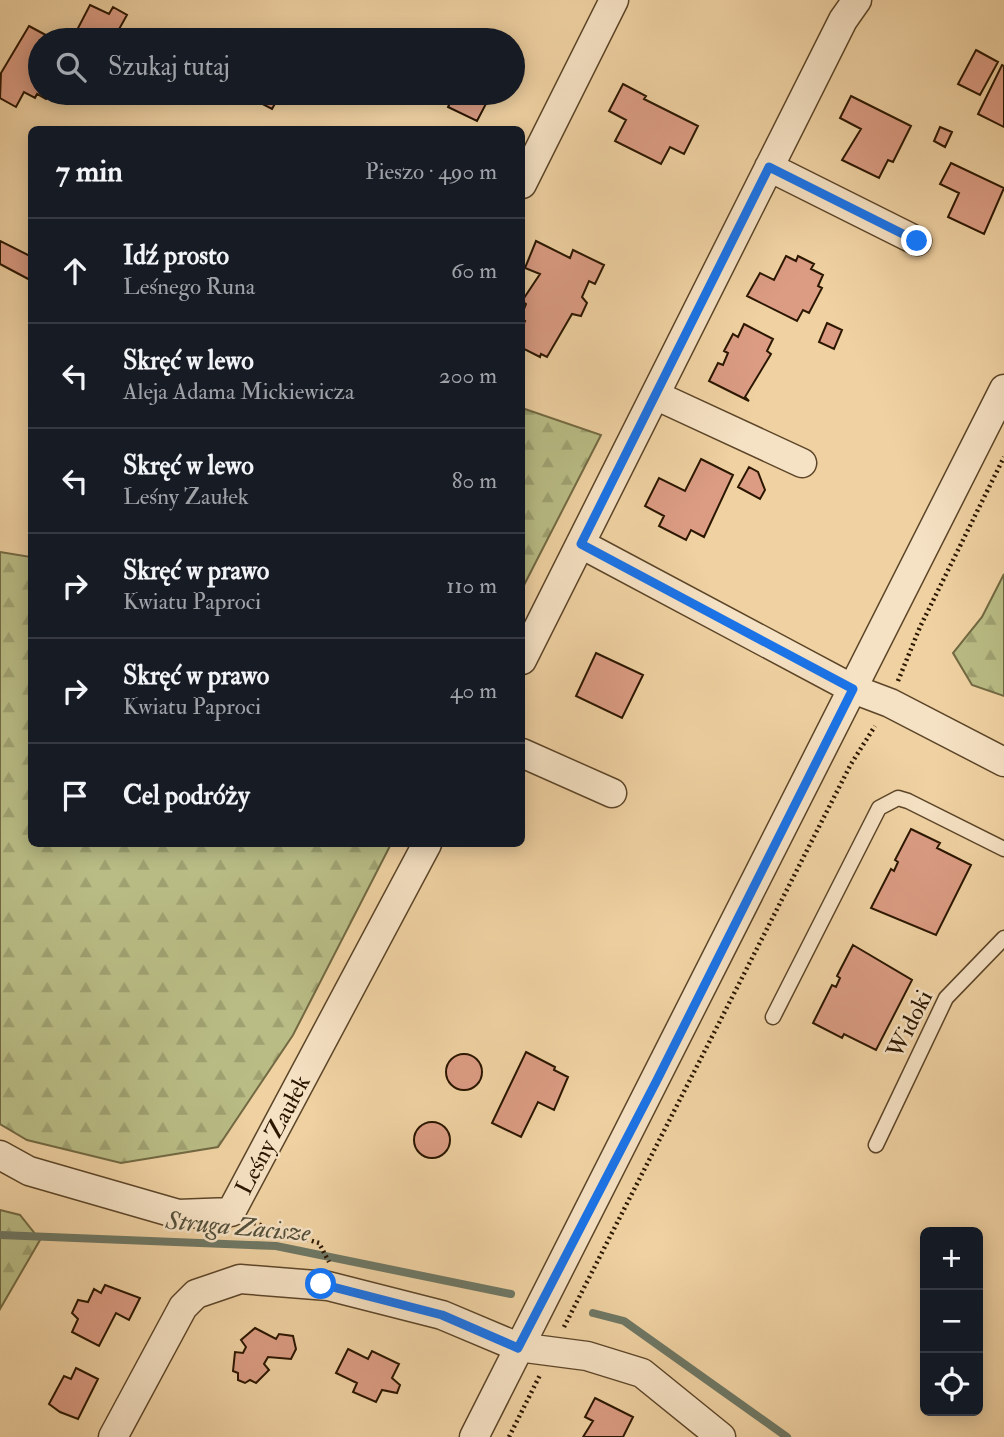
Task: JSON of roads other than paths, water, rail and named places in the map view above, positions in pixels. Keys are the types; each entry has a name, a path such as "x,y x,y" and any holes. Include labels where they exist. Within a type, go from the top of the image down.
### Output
{"street":[{"path":"525,178 614,0"},
{"path":"525,654 843,20 857,0"},
{"path":"769,167 917,241"},
{"path":"474,1437 656,1082 1004,389"},
{"path":"655,395 802,463"},
{"path":"581,544 853,689 890,703 1004,762"},
{"path":"525,754 612,793"},
{"name":"Leśny Zaułek","path":"0,1155 29,1171 178,1214 231,1213 426,847"},
{"path":"113,1437 183,1307 196,1294 240,1279 328,1286 442,1315 518,1348 587,1356 642,1373 721,1437"}],"lane":[{"path":"773,1017 880,808 898,798 908,801 1004,849"},
{"name":"Widoki","path":"876,1145 946,998 1004,938"}],"waterway":[{"name":"Struga Zacisze","path":"0,1235 276,1246 511,1294"},
{"name":"Struga Zacisze","path":"593,1313 624,1321 787,1437"}]}
